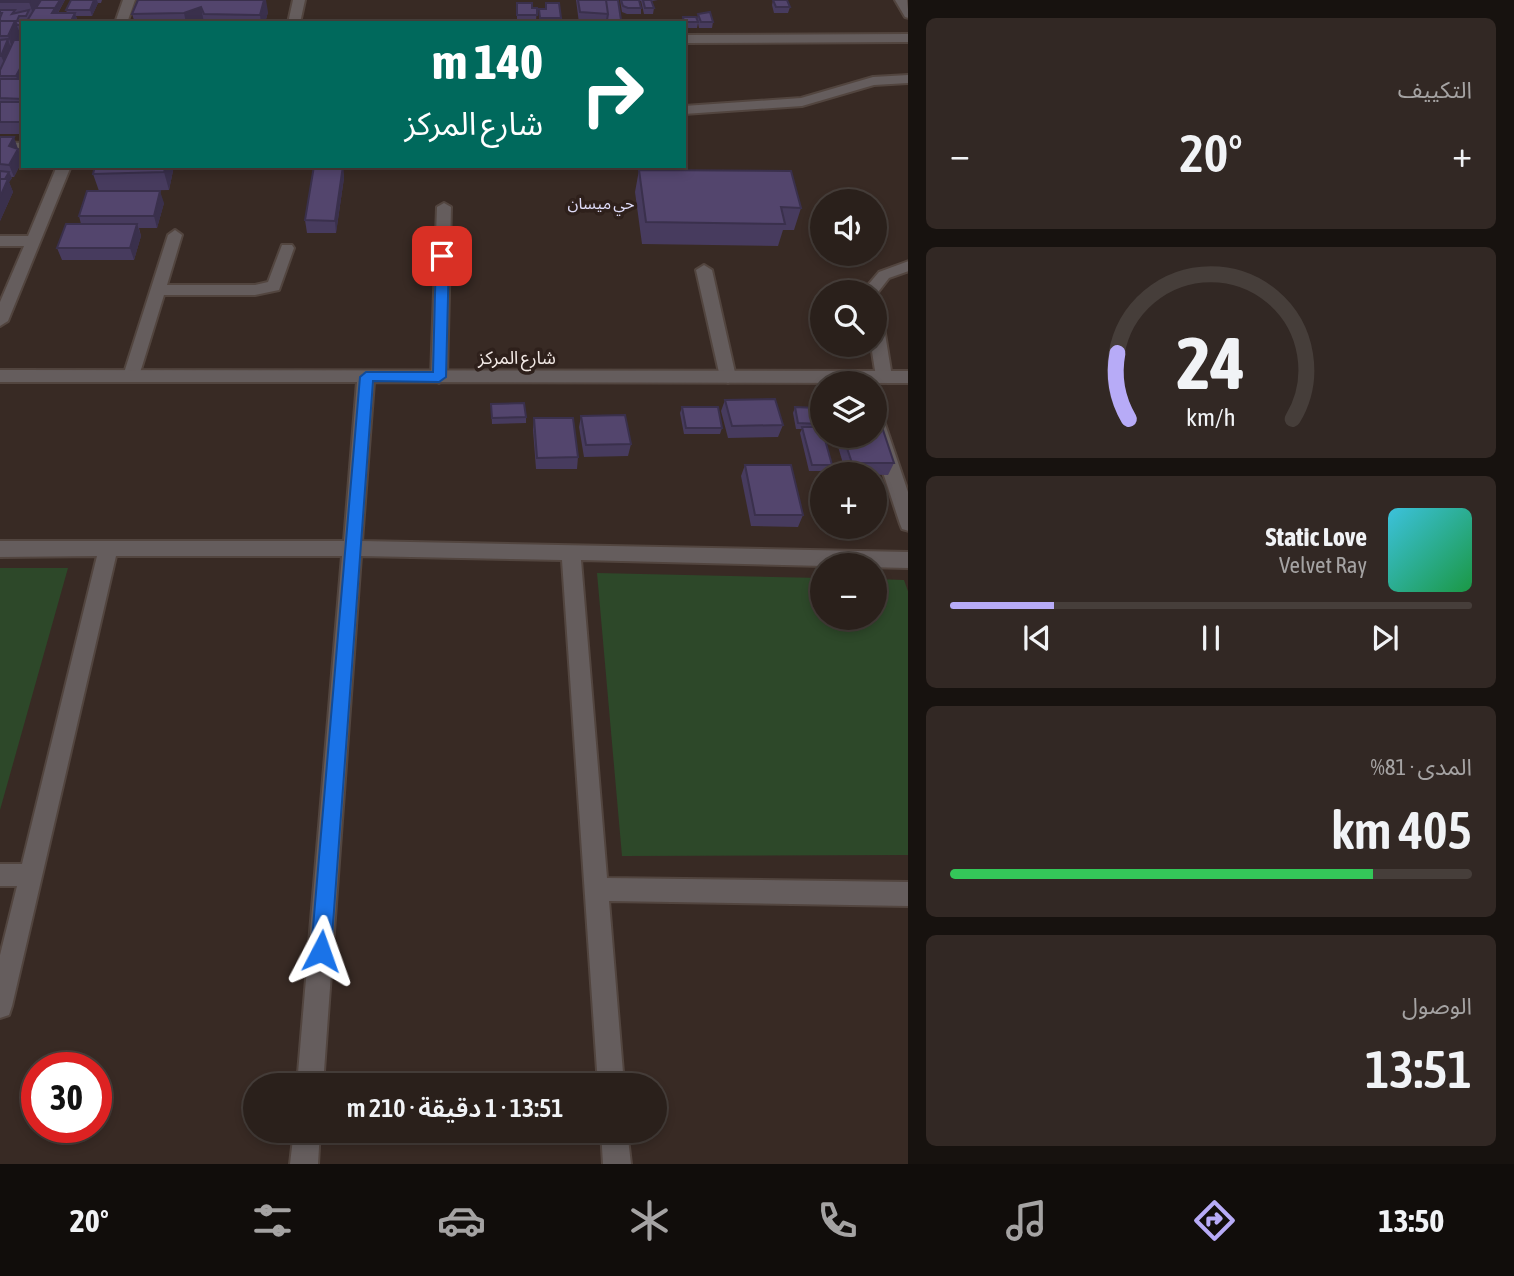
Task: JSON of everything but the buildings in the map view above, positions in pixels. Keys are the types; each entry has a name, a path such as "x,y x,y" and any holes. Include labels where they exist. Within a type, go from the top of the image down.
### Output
{"street":[{"path":"122,21 129,0"},
{"path":"294,21 299,0"},
{"path":"901,0 908,15"},
{"path":"686,38 908,38"},
{"path":"686,110 802,102 873,81 908,79"},
{"path":"0,146 21,147"},
{"path":"0,321 63,168"},
{"path":"439,377 443,207"},
{"path":"131,376 176,235"},
{"path":"0,241 33,241"},
{"path":"158,290 255,290 274,286 287,248"},
{"path":"880,280 884,275 908,266"},
{"name":"شارع المركز","path":"0,376 810,379"},
{"path":"311,1073 366,377"},
{"name":"شارع المركز","path":"887,377 908,377"},
{"path":"884,448 908,524"},
{"path":"0,1006 109,547"},
{"path":"0,549 353,548 908,560"},
{"path":"571,553 610,1073"},
{"path":"0,876 31,875"},
{"path":"595,889 908,894"},
{"path":"304,1164 306,1143"},
{"path":"615,1143 617,1164"}],"lane":[{"path":"704,271 728,377"}],"green space":[{"path":"0,568 68,568 0,810"},
{"path":"597,573 810,578 810,630 887,630 887,579 904,580 908,591 908,855 622,856"}],"district":[{"name":"حي ميسان","path":"601,203"}],"route":[{"path":"321,951 366,377 439,377 442,256"}]}
